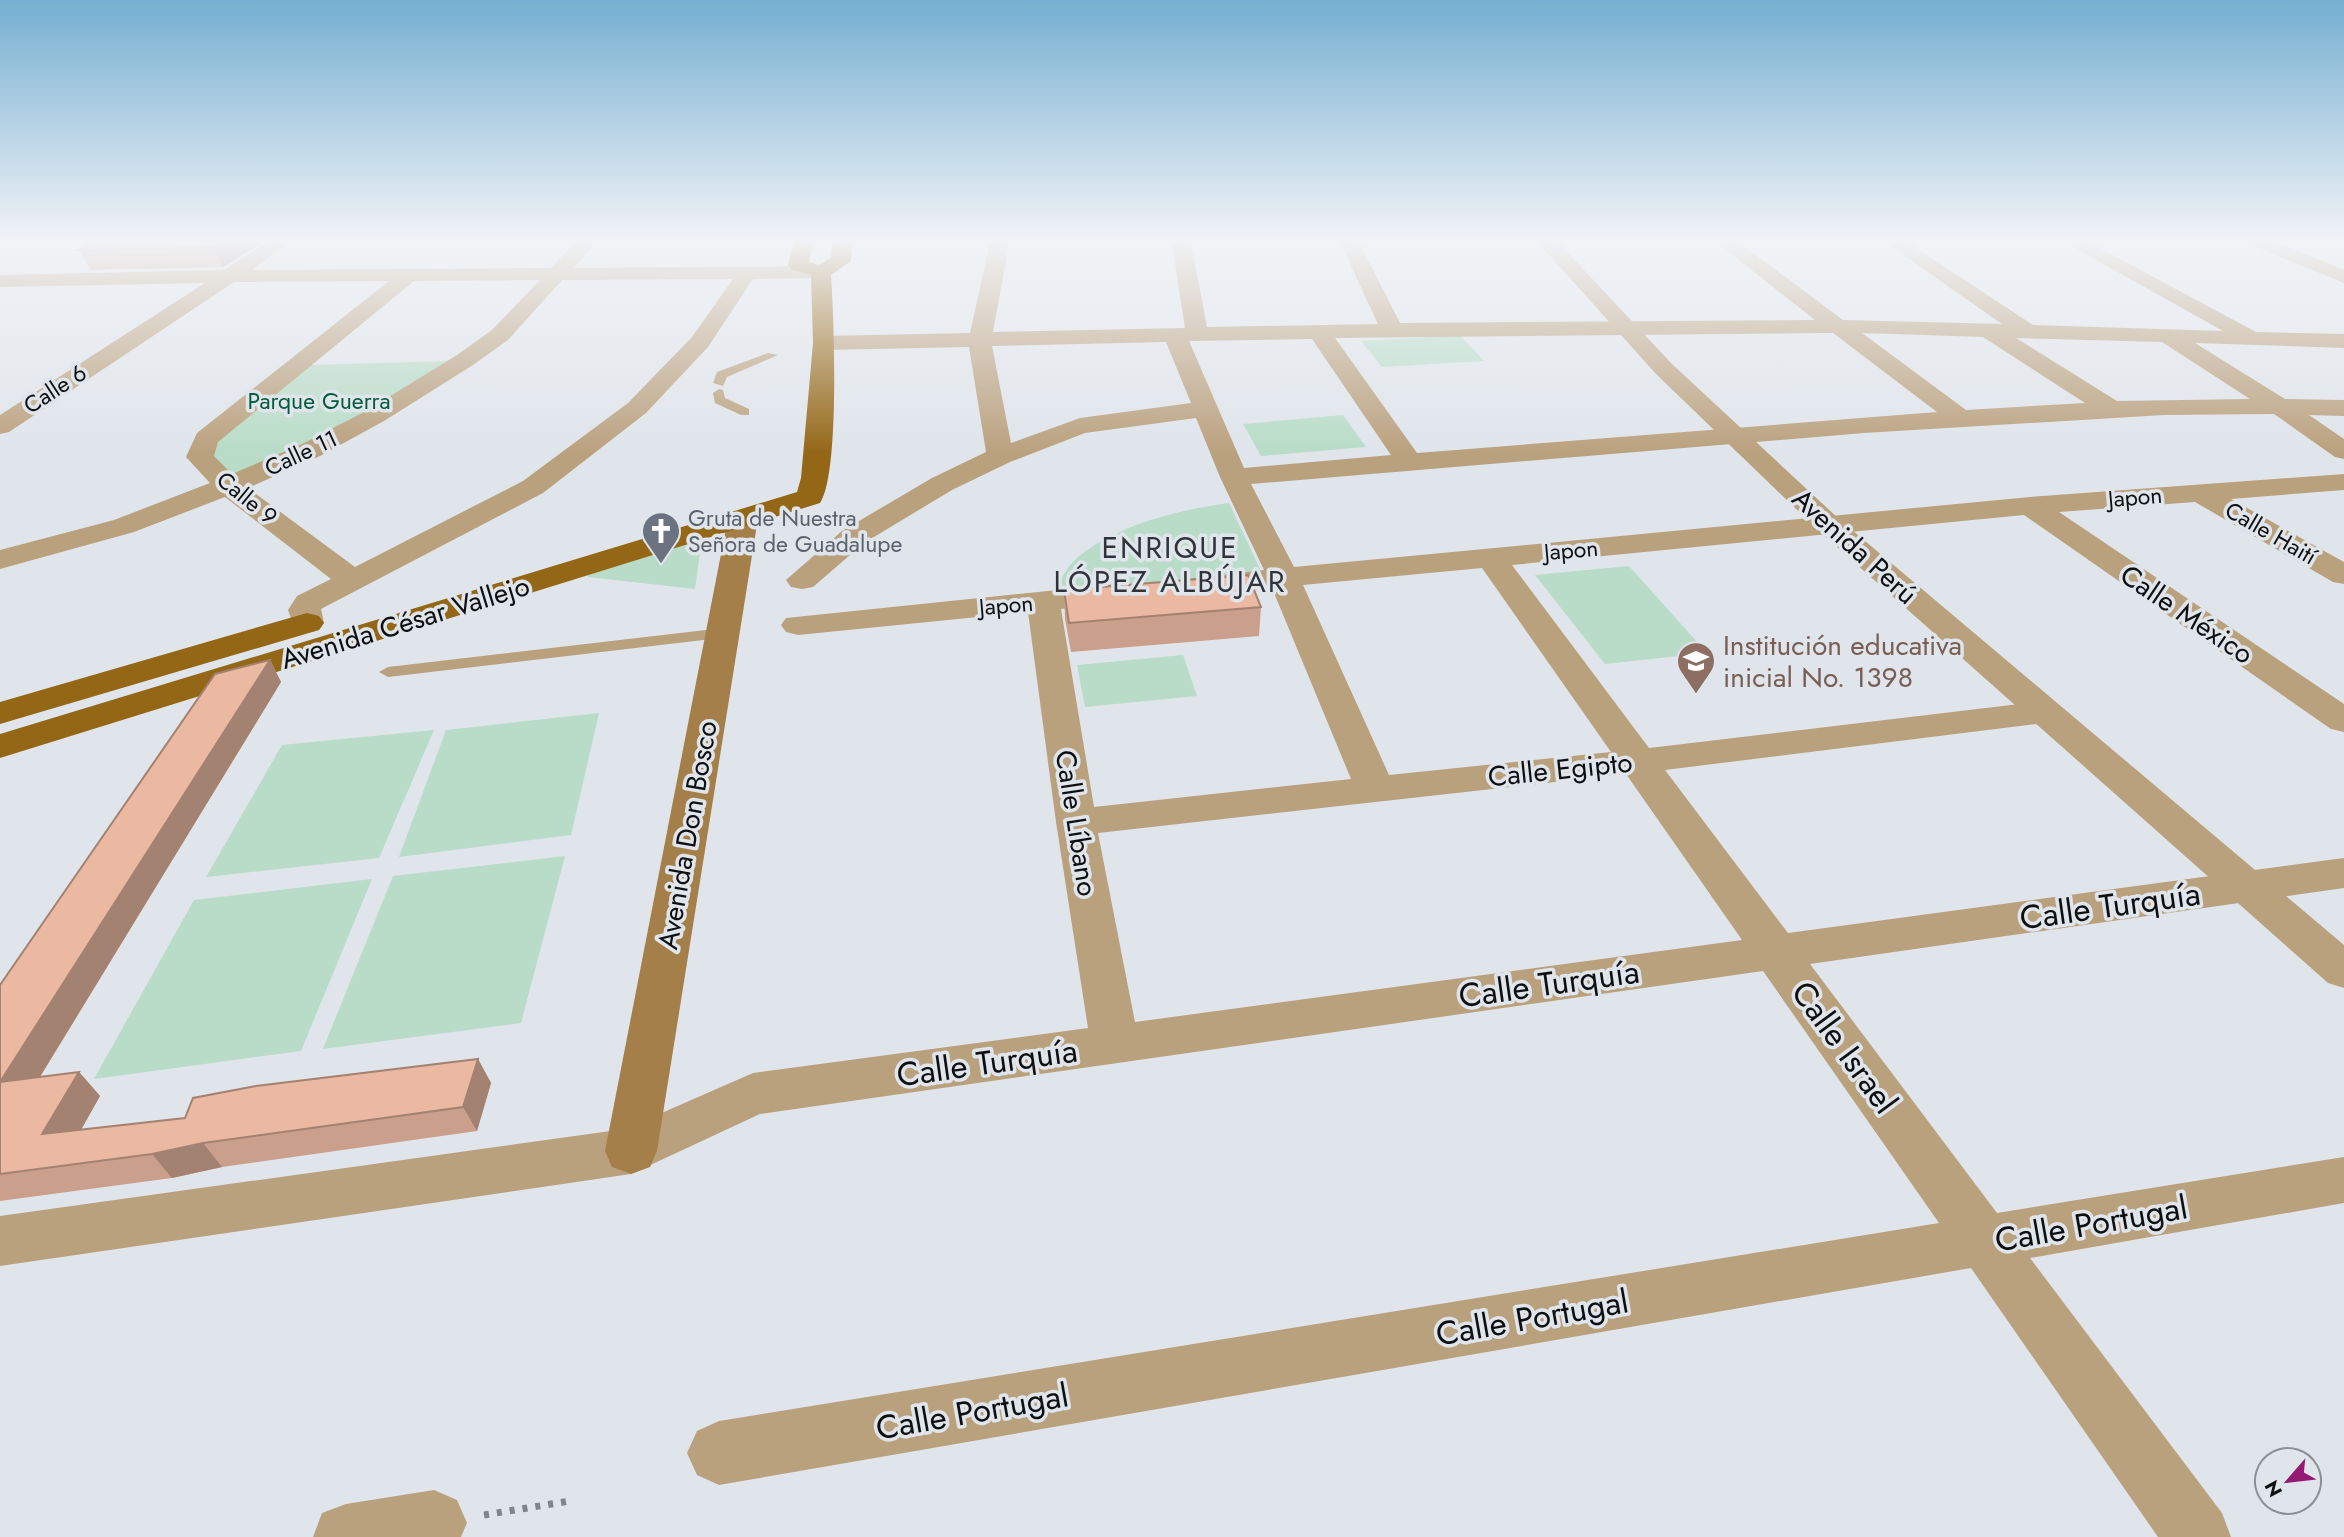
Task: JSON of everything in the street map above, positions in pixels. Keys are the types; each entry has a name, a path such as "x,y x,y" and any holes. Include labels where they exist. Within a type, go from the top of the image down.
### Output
{"main road":[{"path":"823,310 824,344"},
{"name":"Avenida César Vallejo","path":"0,746 810,497 816,478 824,344"},
{"name":"Avenida Don Bosco","path":"631,1152 743,518"},
{"name":"Avenida César Vallejo","path":"0,713 307,623"}],"street":[{"name":"Calle 6","path":"0,426 176,310"},
{"name":"Calle 9","path":"351,579 228,486 200,457 206,439 366,310"},
{"name":"Calle 11","path":"0,561 124,526 228,486 311,450 446,372 500,335 523,310"},
{"path":"307,623 304,610 307,603 533,487 638,408 700,342 722,310"},
{"path":"986,310 980,341 1000,456"},
{"path":"1184,310 1186,336 1206,409 1234,477 1284,578 1375,789"},
{"path":"1382,310 1392,330"},
{"name":"Avenida Perú","path":"1609,310 1664,369 1829,525 2344,971"},
{"path":"1815,310 1961,418"},
{"path":"1995,310 2027,331"},
{"path":"2201,310 2254,338"},
{"path":"824,344 1392,330 1837,326 2344,341"},
{"path":"1989,331 2110,408"},
{"path":"1319,332 1409,462"},
{"path":"2167,336 2278,405 2344,451"},
{"path":"1234,477 1733,435 2110,408 2278,405 2344,408"},
{"path":"802,580 853,537 942,484 1000,456 1080,426 1206,409"},
{"name":"Japon","path":"798,625 2030,506 2344,482"},
{"name":"Calle Haití","path":"2198,492 2344,575"},
{"name":"Calle México","path":"2030,506 2344,721"},
{"name":"Calle Israel","path":"1491,558 2198,1537"},
{"name":"Calle Líbano","path":"1043,601 1076,822 1115,1044"},
{"name":"Calle Egipto","path":"1076,822 1638,761 2044,712"},
{"name":"Calle Turquía","path":"0,1241 631,1152 753,1094 2344,873"},
{"name":"Calle Portugal","path":"719,1453 2344,1180"},
{"path":"346,1537 434,1523"}],"lane":[{"path":"745,412 719,400 721,375 772,355"},
{"path":"388,672 723,633"}],"path":[{"path":"434,1523 570,1501"}],"green space":[{"path":"1460,335 1484,361 1382,367 1361,341"},
{"name":"Parque Guerra","path":"452,361 343,429 232,477 211,459 204,444 307,365"},
{"path":"1343,415 1366,447 1261,456 1243,424"},
{"path":"1229,503 1261,571 1053,595 1073,562 1105,539 1168,515"},
{"path":"702,537 695,589 588,577 587,570"},
{"path":"1629,566 1707,653 1605,664 1535,575"},
{"path":"1183,655 1197,696 1085,707 1077,665"},
{"path":"599,713 571,835 399,857 446,730"},
{"path":"434,730 379,858 206,877 282,745"},
{"path":"565,856 521,1023 323,1049 393,876"},
{"path":"372,879 301,1051 94,1079 194,900"}],"building":[{"path":"1248,575 1261,607 1069,623 1064,590"},
{"path":"270,660 0,1082 0,985 215,674"},
{"path":"478,1059 463,1107 0,1174 0,1082 79,1072 42,1134 185,1118 193,1098 256,1086"}],"place":[{"name":"Gruta de Nuestra Señora de Guadalupe","path":"661,565"},
{"name":"Institución educativa inicial No. 1398","path":"1696,695"}],"district":[{"name":"ENRIQUE LÓPEZ ALBÚJAR","path":"1170,565"}]}
